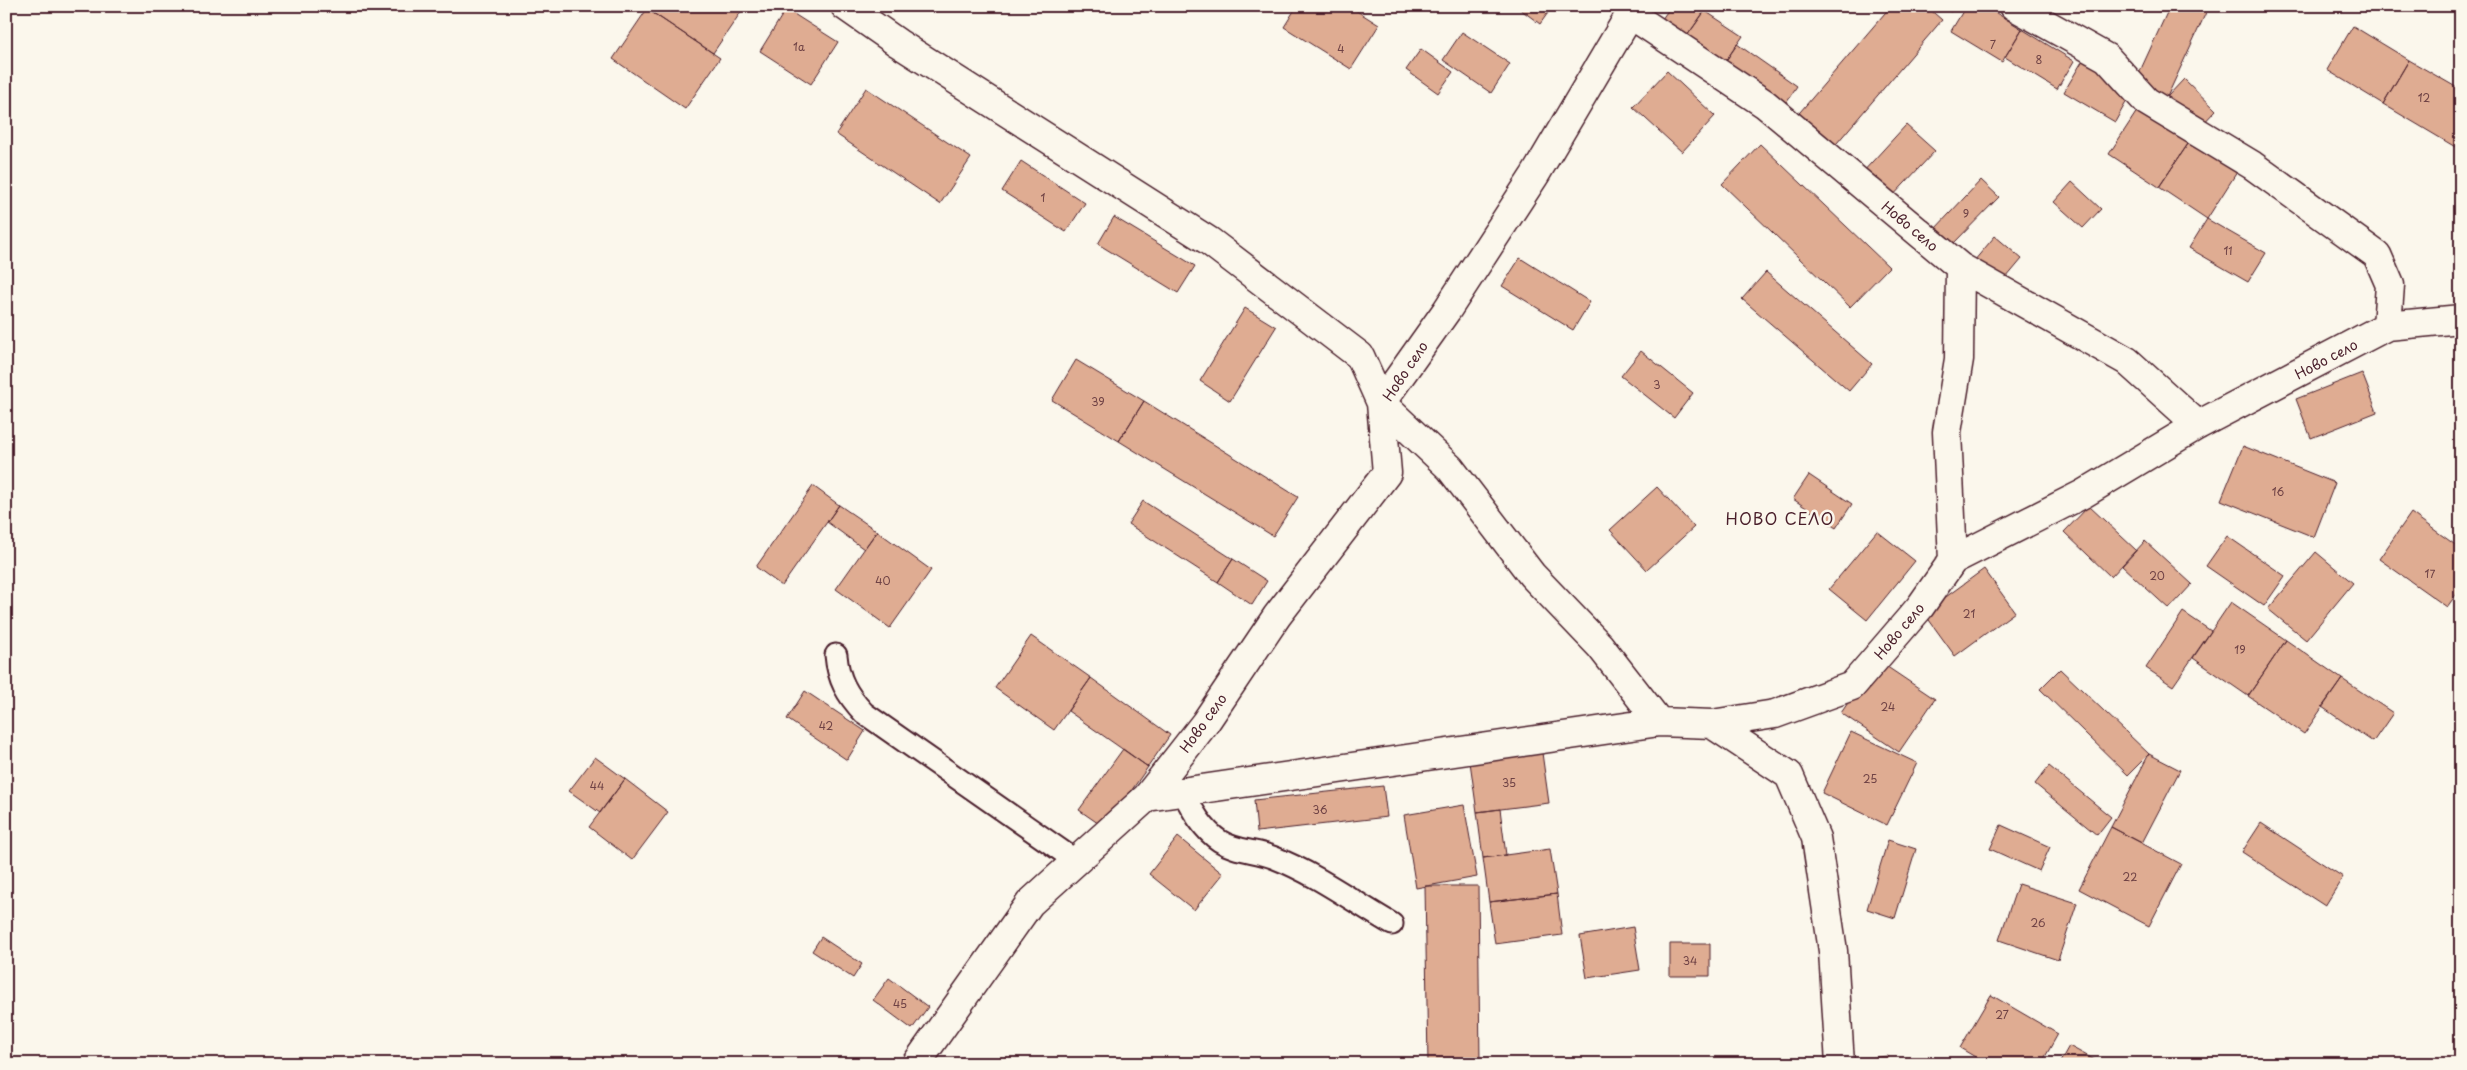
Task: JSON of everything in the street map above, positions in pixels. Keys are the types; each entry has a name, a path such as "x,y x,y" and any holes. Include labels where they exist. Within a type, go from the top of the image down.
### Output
{"street":[{"path":"845,6 898,43 1210,241 1360,356 1382,403 1450,468 1532,576 1600,646 1659,722"},
{"path":"2014,6 2107,58 2146,100 2252,165 2377,255 2390,285 2387,326"},
{"name":"Ново село","path":"916,1064 1030,904 1147,797 1205,723 1277,616 1387,473 1382,403 1447,310 1534,175 1632,10 1765,104 1960,267 2127,360 2198,425"},
{"path":"1953,560 1947,432 1959,359 1960,267"},
{"name":"Ново село","path":"1147,797 1659,722 1712,724 1775,714 1852,686 1920,607 1953,560 2083,494 2198,425 2387,326 2461,318"},
{"path":"1712,724 1789,775 1816,838 1833,951 1840,1064"}],"lane":[{"path":"836,655 842,685 851,700 864,713 1076,862"},
{"path":"1183,792 1194,813 1219,840 1236,848 1274,857 1299,869 1392,924"}],"building":[{"path":"648,6 745,6 713,53 647,9"},
{"path":"1297,6 1349,6 1379,25 1351,69 1284,27"},
{"path":"1516,6 1545,6 1550,10 1540,24"},
{"path":"1671,6 1708,6 1687,36 1662,19"},
{"path":"1891,6 1926,6 1942,20 1831,150 1794,119"},
{"path":"1941,6 1954,6 1951,12"},
{"path":"1966,6 1985,6 2022,29 2002,62 1951,31"},
{"path":"2170,6 2209,6 2167,97 2135,82"},
{"path":"647,9 720,58 685,109 613,59"},
{"path":"786,9 838,42 811,84 760,51"},
{"path":"1705,11 1743,36 1725,62 1687,36"},
{"path":"2353,26 2409,60 2383,104 2327,70"},
{"path":"2022,29 2074,61 2057,89 2005,57"},
{"path":"1462,32 1510,64 1491,93 1443,60"},
{"path":"1737,44 1797,86 1785,104 1725,62"},
{"path":"1421,49 1453,72 1438,93 1406,70"},
{"path":"2083,60 2133,90 2115,122 2064,92"},
{"path":"2409,60 2461,90 2461,141 2457,148 2383,104"},
{"path":"1667,71 1715,116 1682,152 1633,107"},
{"path":"2184,79 2216,110 2199,128 2167,97"},
{"path":"866,88 971,158 940,204 836,134"},
{"path":"2139,108 2190,141 2159,187 2109,154"},
{"path":"1906,125 1935,151 1889,200 1861,174"},
{"path":"2190,141 2237,172 2207,219 2159,187"},
{"path":"1760,144 1889,267 1850,307 1722,184"},
{"path":"1021,161 1085,203 1066,232 1002,191"},
{"path":"1981,180 1999,197 1951,246 1934,230"},
{"path":"2072,182 2101,209 2083,228 2054,202"},
{"path":"1114,217 1195,266 1178,293 1098,244"},
{"path":"2207,219 2266,253 2248,282 2189,248"},
{"path":"1995,236 2022,259 2001,284 1974,261"},
{"path":"1520,258 1590,302 1573,330 1502,286"},
{"path":"1766,272 1872,364 1849,391 1742,299"},
{"path":"1245,308 1276,327 1230,401 1200,381"},
{"path":"1641,351 1693,393 1674,418 1621,376"},
{"path":"1076,360 1144,401 1119,441 1052,400"},
{"path":"2362,373 2377,412 2311,438 2296,399"},
{"path":"1144,401 1298,497 1273,536 1119,441"},
{"path":"2243,446 2335,483 2314,537 2221,500"},
{"path":"1809,475 1852,504 1836,528 1793,499"},
{"path":"813,486 839,505 782,586 756,567"},
{"path":"1657,487 1694,527 1647,570 1610,530"},
{"path":"1143,501 1233,559 1218,582 1128,524"},
{"path":"839,505 877,531 864,549 827,522"},
{"path":"2089,506 2136,550 2111,577 2064,532"},
{"path":"2411,513 2461,549 2461,588 2447,607 2379,559"},
{"path":"877,531 931,570 890,628 836,589"},
{"path":"1877,531 1915,561 1867,620 1829,589"},
{"path":"2227,536 2285,576 2264,606 2206,566"},
{"path":"2145,541 2192,584 2169,609 2122,566"},
{"path":"2316,552 2353,583 2306,640 2268,609"},
{"path":"1233,559 1267,581 1252,605 1218,582"},
{"path":"1984,569 2015,612 1955,656 1924,613"},
{"path":"2231,602 2286,640 2248,696 2193,658"},
{"path":"2183,612 2211,631 2173,686 2146,668"},
{"path":"1031,636 1091,678 1054,730 995,688"},
{"path":"2286,640 2342,679 2304,734 2248,696"},
{"path":"1877,660 1935,699 1899,752 1841,713"},
{"path":"2060,669 2149,754 2128,775 2040,689"},
{"path":"1091,678 1170,735 1148,767 1068,711"},
{"path":"2342,679 2393,713 2373,742 2322,707"},
{"path":"805,691 865,731 847,760 787,719"},
{"path":"1851,732 1917,763 1887,825 1822,793"},
{"path":"1123,749 1148,767 1105,828 1079,810"},
{"path":"1542,753 1549,803 1477,812 1470,762"},
{"path":"2149,754 2180,770 2142,843 2111,827"},
{"path":"595,757 625,779 600,813 569,791"},
{"path":"2049,766 2111,817 2097,835 2035,784"},
{"path":"625,779 668,812 632,860 589,827"},
{"path":"1383,786 1387,817 1257,832 1254,800"},
{"path":"1464,805 1477,877 1416,888 1404,815"},
{"path":"1500,809 1506,855 1483,858 1477,812"},
{"path":"2261,823 2343,877 2325,906 2242,852"},
{"path":"2001,825 2050,847 2039,871 1990,849"},
{"path":"2111,827 2181,864 2149,926 2079,889"},
{"path":"1178,837 1223,874 1194,910 1149,874"},
{"path":"1888,840 1916,849 1895,918 1867,909"},
{"path":"1550,849 1557,894 1489,902 1483,858"},
{"path":"2018,884 2077,903 2058,960 1999,940"},
{"path":"1425,886 1478,886 1480,1064 1428,1064"},
{"path":"1557,894 1562,935 1495,944 1489,902"},
{"path":"1633,927 1640,970 1587,978 1580,936"},
{"path":"821,937 862,964 853,978 812,951"},
{"path":"1670,944 1710,944 1710,976 1670,976"},
{"path":"889,978 928,1007 912,1029 873,1000"},
{"path":"1991,995 2058,1034 2041,1064 1987,1064 1960,1048"},
{"path":"2069,1046 2102,1064 2059,1064"},
{"path":"1888,1056 1889,1064 1845,1064 1845,1060"}],"district":[{"name":"НОВО СЕЛО","path":"1780,518"}]}
